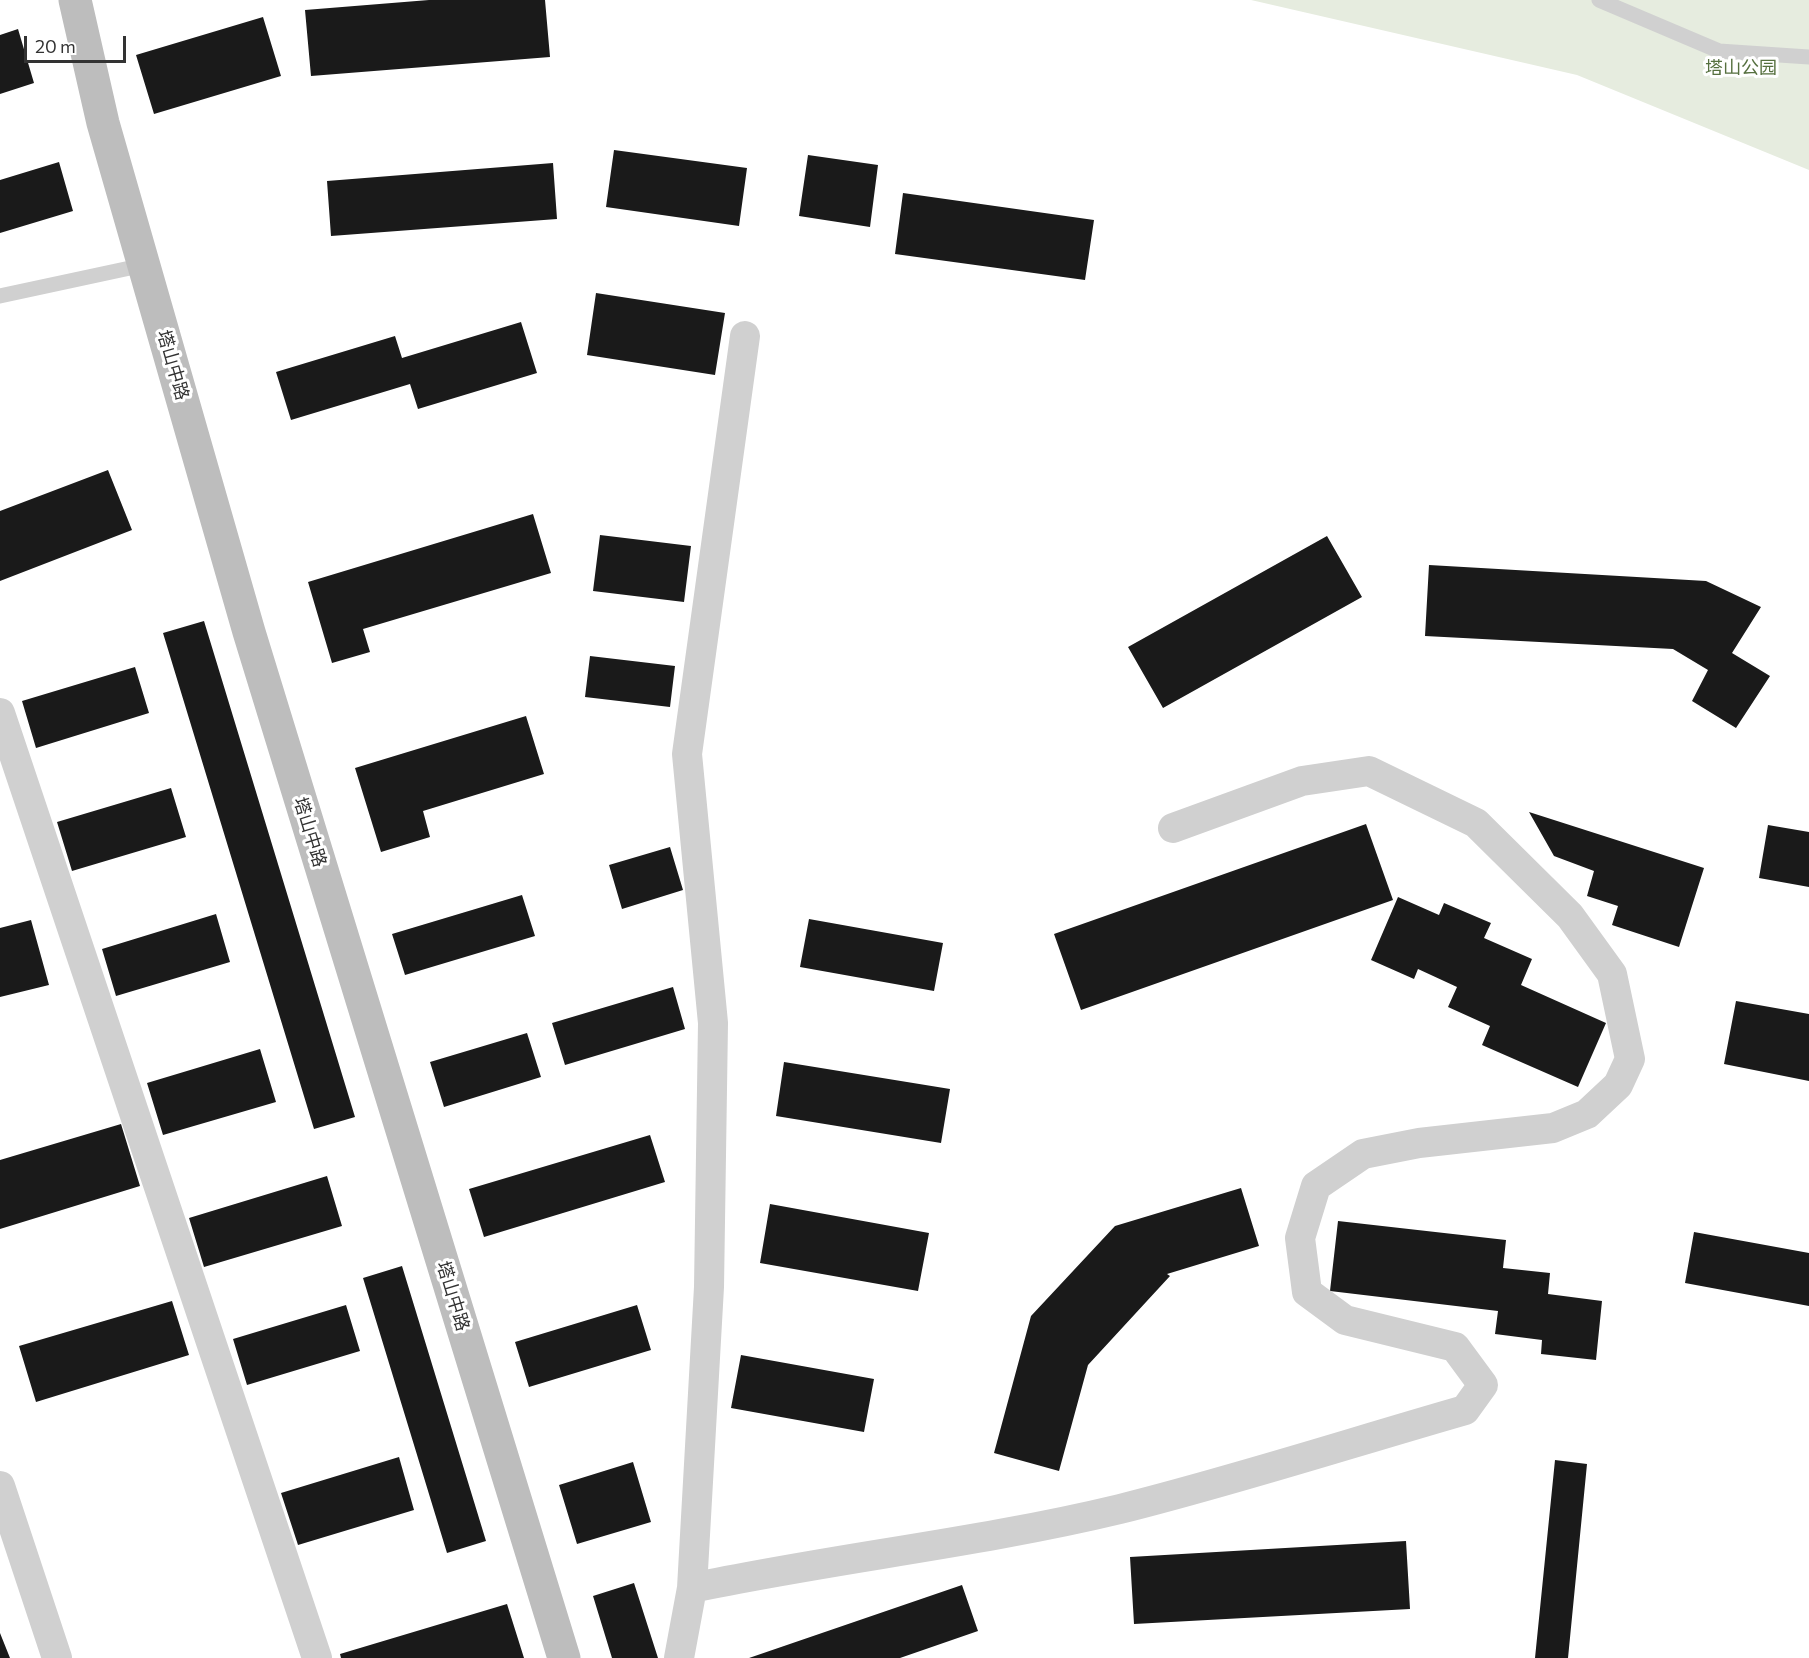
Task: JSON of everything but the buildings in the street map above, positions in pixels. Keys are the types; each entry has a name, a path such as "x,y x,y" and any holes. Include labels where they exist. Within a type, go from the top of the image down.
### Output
{"street":[{"name":"塔山中路","path":"75,0 103,123 249,632 564,1658"},
{"path":"679,1658 692,1588 710,1287 713,1023 687,754 745,336"},
{"path":"0,713 317,1658"},
{"path":"692,1588 769,1572 948,1543 1120,1509 1465,1410 1483,1385 1455,1347 1345,1320 1307,1292 1300,1238 1316,1186 1364,1154 1419,1143 1553,1128 1587,1114 1618,1085 1630,1059 1612,974 1570,916 1476,823 1369,771 1302,781 1173,828"},
{"path":"0,1486 57,1658"}],"lane":[{"path":"1599,0 1719,51 1809,57"},
{"path":"0,296 144,265"}],"green space":[{"name":"塔山公园","path":"1251,0 1809,0 1809,170 1577,75"}]}
